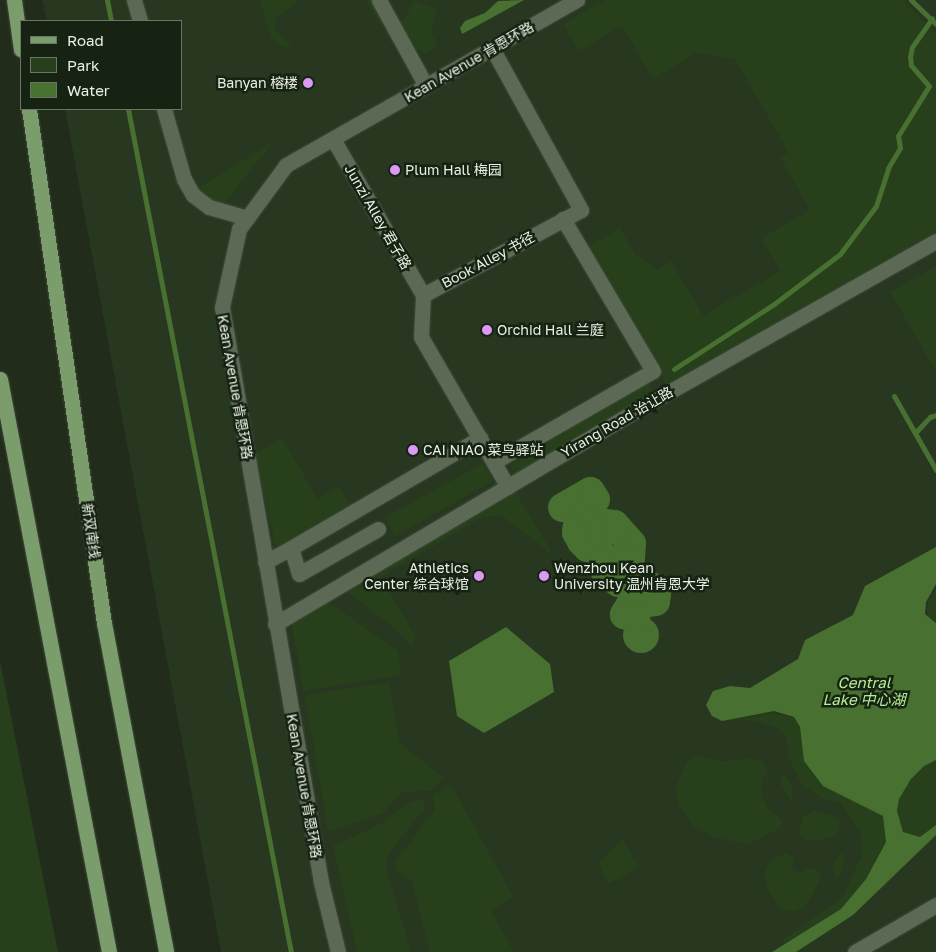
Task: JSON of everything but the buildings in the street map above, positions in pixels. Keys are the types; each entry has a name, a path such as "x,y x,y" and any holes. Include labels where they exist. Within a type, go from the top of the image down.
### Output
{"main road":[{"path":"14,0 20,43"},
{"name":"新双南线","path":"29,110 104,622 166,952"},
{"path":"0,379 109,952"}],"street":[{"path":"134,0 140,20"},
{"path":"379,0 426,86"},
{"name":"Kean Avenue 肯恩环路","path":"338,952 321,882 275,624 222,307 238,229 286,165 577,0"},
{"name":"Book Alley 书径","path":"423,295 581,210 492,48"},
{"path":"164,110 184,179 193,195 209,207 247,218"},
{"name":"Junzi Alley 君子路","path":"333,139 423,295"},
{"path":"494,462 653,371 563,219"},
{"name":"Yirang Road 诒让路","path":"275,624 508,486 936,241"},
{"path":"423,295 421,337 508,486"},
{"path":"265,562 480,438"},
{"path":"290,548 299,574 378,529"},
{"path":"855,952 936,905"}],"shaded area":[{"name":"Wenzhou Kean University 温州肯恩大学","path":"42,0 936,0 936,952 221,952 65,110 182,110 182,20 47,20"}],"green space":[{"path":"260,0 300,0 276,18 275,29 291,46 287,49 271,38"},
{"path":"365,0 372,0 397,42 395,47"},
{"path":"413,0 437,9 431,32 438,47 425,54 415,48 399,22 407,15"},
{"path":"605,0 903,0 936,34 936,232 666,385 587,247 620,228 636,255 658,269 671,261 703,315 780,271 761,238 810,210 780,157 788,152 735,59 697,53 653,79 622,26 579,51 563,24"},
{"path":"273,142 219,210 191,192"},
{"path":"936,266 936,372 890,292"},
{"path":"647,380 654,391 517,477 510,466"},
{"path":"282,438 318,499 339,486 350,505 276,549 255,454"},
{"path":"483,463 493,481 395,536 385,517"},
{"path":"515,491 555,557 501,515 483,517 381,577 416,637 411,647 403,636 344,589"},
{"path":"936,588 936,621 928,616 928,604"},
{"path":"326,600 398,651 402,675 303,691 291,619"},
{"path":"0,661 58,952 0,952"},
{"path":"389,682 400,743 444,778 430,791 403,792 382,814 328,832 305,695"},
{"path":"769,713 794,717 800,727 804,761 883,815 886,842 866,879 841,909 785,944 782,940 842,898 862,855 862,837 840,802 826,801 801,784 788,756 787,739 779,729 761,722 739,720"},
{"path":"698,756 722,761 749,758 762,761 768,772 762,778 761,792 766,806 782,820 782,827 748,844 716,838 693,826 679,805 675,789 687,761"},
{"path":"936,760 936,825 920,837 903,832 897,811 899,799 911,779 924,766"},
{"path":"781,772 792,785 792,803 782,786"},
{"path":"451,785 514,897 491,911 514,952 430,952 412,881 396,870 395,862 435,809 433,795"},
{"path":"426,797 424,809 389,853 386,868 411,952 357,952 333,846 384,822 405,805"},
{"path":"814,810 834,816 839,821 838,835 816,841 806,840 799,834 803,816"},
{"path":"622,838 639,867 609,884 598,864"},
{"path":"786,853 795,858 792,868 795,871 802,872 810,868 818,871 821,879 806,906 792,912 780,910 765,883 766,868 774,858"},
{"path":"839,853 844,855 844,864 838,880 832,869"}],"water":[{"path":"524,0 462,34 460,28 465,21 485,13 498,1"},
{"name":"Central Lake 中心湖","path":"936,547 936,584 926,602 925,614 936,623 936,760 924,766 911,779 899,799 897,811 903,832 920,837 936,825 936,835 853,915 796,952 772,952 841,909 866,879 886,842 883,816 823,786 804,761 800,727 794,717 774,711 722,721 712,716 706,705 713,691 730,686 750,688 798,659 805,640 853,615 865,586"},
{"path":"641,617 654,622 659,635 654,648 641,653 628,648 623,635 628,622"},
{"path":"506,627 550,664 554,692 484,733 457,716 449,661"}],"waterway":[{"path":"107,0 111,20"},
{"path":"911,0 936,24"},
{"path":"674,369 774,304 840,254 876,206 888,168 900,148 898,136 929,86 911,65 910,57 912,47 932,18"},
{"path":"128,110 291,952"},
{"path":"894,396 936,470"},
{"path":"915,433 930,417 936,415"},
{"path":"562,507 590,491 595,499 578,517 576,532 581,541 587,547 598,540 604,523 614,524 631,543 630,557 617,561 604,558 601,563 606,574 618,582 653,587 656,593 655,601 630,604 624,614 635,618"}],"place":[{"name":"Banyan 榕楼","path":"308,83"},
{"name":"Plum Hall 梅园","path":"395,170"},
{"name":"Orchid Hall 兰庭","path":"487,330"},
{"name":"CAI NIAO 菜鸟驿站","path":"413,450"},
{"name":"Athletics Center 综合球馆","path":"479,576"},
{"name":"Wenzhou Kean University 温州肯恩大学","path":"544,576"}]}
